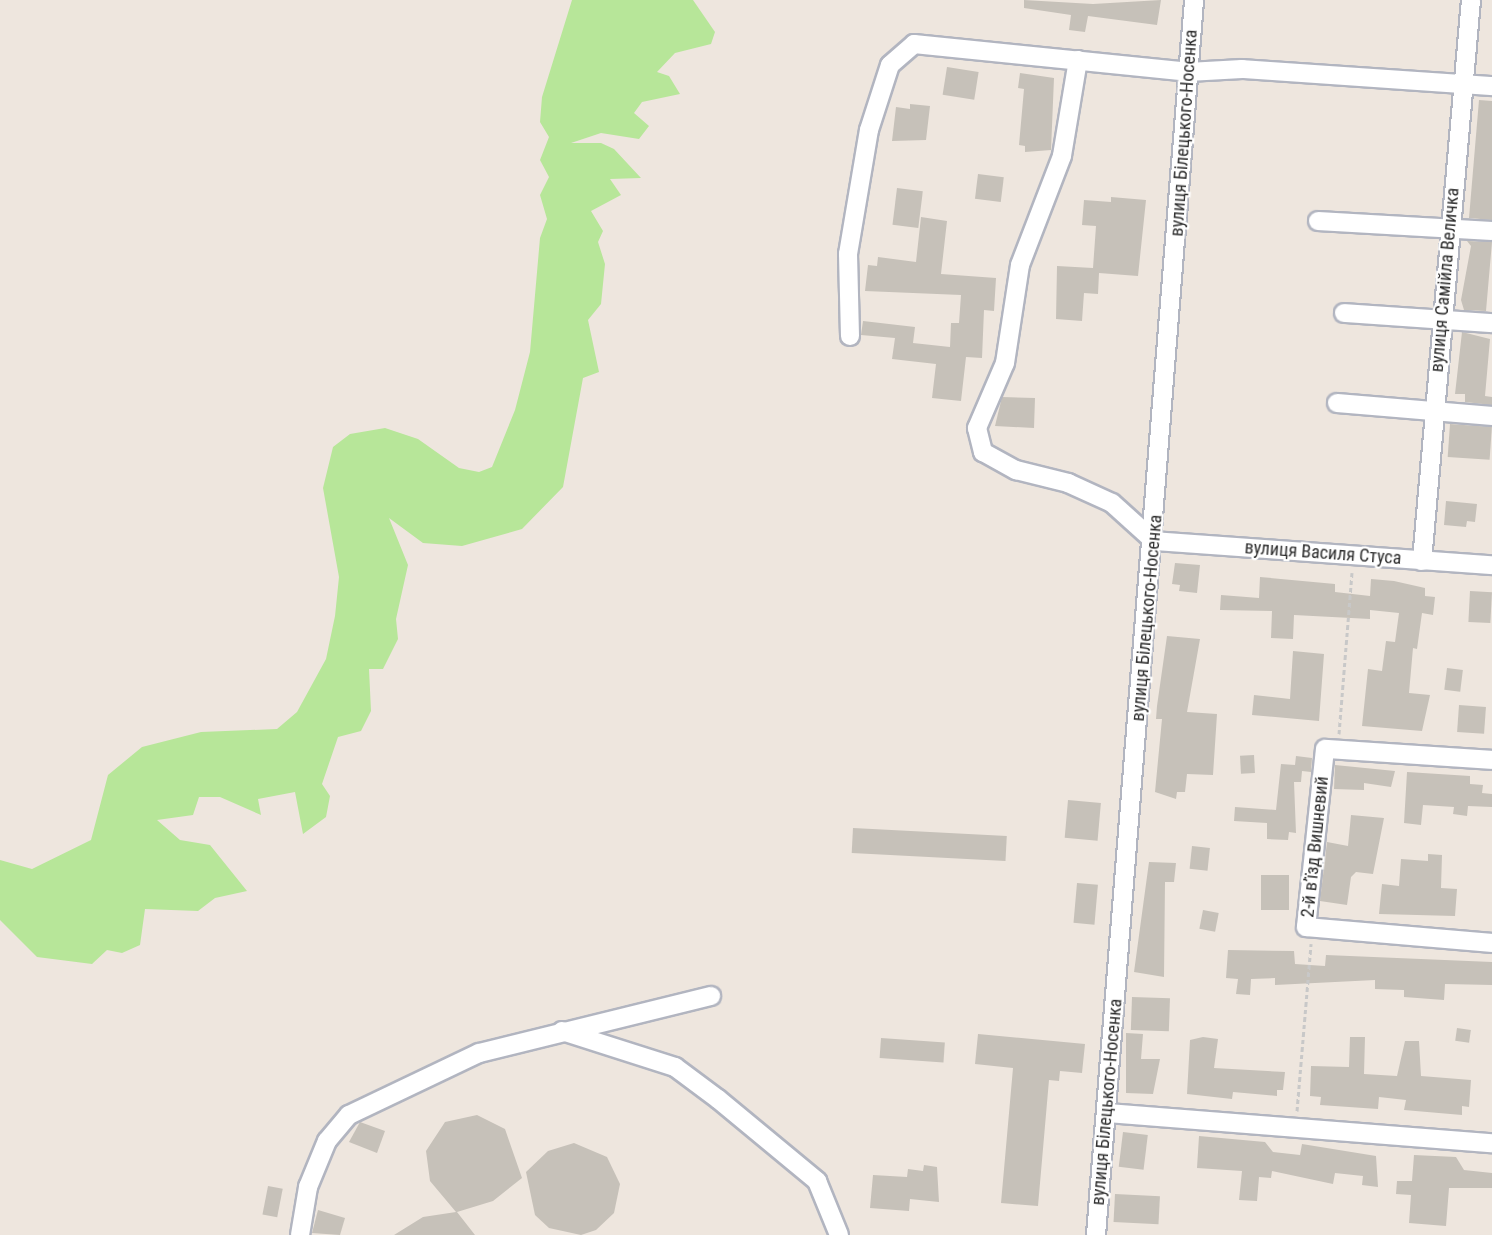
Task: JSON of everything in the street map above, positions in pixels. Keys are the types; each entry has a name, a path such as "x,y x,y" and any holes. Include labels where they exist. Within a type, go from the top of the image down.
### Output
{"street":[{"name":"вулиця Білецького-Носенка","path":"1096,1235 1154,541 1194,0"},
{"name":"вулиця Самійла Величка","path":"1422,561 1471,0"},
{"path":"850,336 848,254 858,183 890,65 905,49 930,42 1188,72 1242,69 1492,86"},
{"path":"1078,60 1062,156 1020,265 1005,363 977,428 983,452 1016,470 1068,483 1112,503 1154,541"},
{"path":"1318,221 1492,231"},
{"path":"1344,313 1492,323"},
{"path":"1337,404 1492,416"},
{"name":"вулиця Василя Стуса","path":"1154,541 1492,565"},
{"name":"2-й вʼїзд Вишневий","path":"1337,750 1325,749 1306,927 1492,943"},
{"path":"1337,750 1492,760"},
{"path":"302,1232 308,1187 327,1141 349,1115 478,1053 560,1030 711,996"},
{"path":"560,1030 675,1067 718,1098 817,1181 839,1235"},
{"path":"1107,1113 1492,1143"}],"path":[{"path":"1337,750 1353,555"},
{"path":"1296,1127 1312,927"}],"green space":[{"path":"572,0 693,0 715,32 711,44 675,53 657,72 669,76 680,94 642,102 634,113 649,126 639,139 601,133 571,143 601,143 614,149 641,178 610,179 621,195 591,211 603,231 598,242 605,264 601,304 588,320 599,372 583,378 563,487 522,529 462,546 423,543 389,518 408,565 396,619 398,639 383,669 369,669 371,711 361,731 338,737 322,784 330,796 326,817 303,834 295,792 258,799 261,815 220,797 199,797 193,815 157,820 180,840 210,845 247,891 215,898 198,911 145,909 140,945 122,953 107,950 92,964 37,957 0,920 0,860 32,869 91,840 108,775 142,747 201,732 277,729 297,712 326,659 335,616 339,577 323,488 333,447 350,434 385,428 418,439 459,468 479,472 492,467 515,410 530,352 540,238 547,219 540,195 549,177 540,160 549,137 540,122 542,97"}],"building":[{"path":"1024,0 1093,4 1161,0 1157,25 1088,16 1085,32 1069,30 1071,15 1024,8"},
{"path":"947,67 979,72 974,100 943,95"},
{"path":"1020,73 1054,78 1051,150 1025,152 1025,146 1019,145 1024,89 1018,88"},
{"path":"1479,100 1492,101 1492,220 1469,218"},
{"path":"910,104 930,106 926,140 892,141 896,107 910,109"},
{"path":"978,174 1004,177 1001,202 975,199"},
{"path":"897,188 923,191 918,228 892,225"},
{"path":"1111,197 1146,200 1138,276 1099,273 1098,294 1084,293 1082,321 1056,319 1057,266 1093,268 1096,226 1082,225 1084,200 1111,202"},
{"path":"921,217 947,221 941,274 996,278 994,311 984,310 982,358 966,357 961,401 932,398 936,364 892,359 895,338 861,335 863,321 915,327 913,343 950,347 951,323 959,323 961,295 865,291 868,265 877,266 878,257 916,262"},
{"path":"1467,241 1492,242 1486,311 1464,310 1461,300 1471,246"},
{"path":"1462,332 1490,339 1485,396 1492,397 1492,405 1465,402 1465,394 1455,394"},
{"path":"1002,397 1035,398 1034,428 995,426"},
{"path":"1450,424 1492,427 1490,460 1448,457"},
{"path":"1446,501 1477,504 1475,522 1467,521 1466,527 1444,525"},
{"path":"1175,563 1200,565 1197,593 1179,591 1180,585 1172,584"},
{"path":"1260,577 1335,584 1335,592 1370,596 1371,579 1394,581 1425,588 1425,596 1435,597 1433,615 1422,613 1417,649 1413,648 1409,693 1430,695 1422,731 1362,726 1368,669 1382,671 1386,641 1395,642 1399,613 1370,610 1370,619 1294,615 1293,639 1271,638 1272,611 1220,610 1221,595 1259,598"},
{"path":"1470,591 1492,592 1490,623 1468,622"},
{"path":"1167,636 1200,639 1187,712 1217,714 1213,775 1187,774 1185,792 1177,792 1176,799 1155,792 1162,719 1156,719 1157,706"},
{"path":"1293,651 1324,654 1319,721 1252,715 1254,695 1290,699"},
{"path":"1447,668 1463,670 1460,692 1444,690"},
{"path":"1459,705 1486,707 1484,734 1457,732"},
{"path":"1254,755 1255,773 1241,774 1240,756"},
{"path":"1296,756 1312,758 1311,772 1302,771 1301,782 1294,782 1296,833 1289,832 1288,840 1267,839 1267,823 1234,821 1235,807 1276,810 1281,764 1295,765"},
{"path":"1335,765 1395,771 1391,787 1364,783 1364,790 1334,789"},
{"path":"1407,772 1470,776 1470,784 1483,785 1482,793 1492,794 1492,807 1468,806 1467,816 1453,814 1454,807 1423,805 1421,825 1404,823"},
{"path":"1068,800 1101,803 1098,841 1065,838"},
{"path":"1351,815 1384,818 1373,874 1356,872 1351,877 1347,905 1320,901 1327,842 1348,846"},
{"path":"853,828 1007,836 1005,861 852,853"},
{"path":"1192,846 1210,848 1207,871 1190,869"},
{"path":"1428,854 1442,855 1441,888 1457,889 1455,916 1379,914 1382,884 1399,886 1401,859 1428,861"},
{"path":"1149,862 1176,863 1174,882 1165,882 1164,977 1134,972"},
{"path":"1261,875 1289,875 1289,910 1261,910"},
{"path":"1077,883 1098,885 1094,925 1074,923"},
{"path":"1203,910 1219,913 1215,932 1199,929"},
{"path":"1228,950 1294,951 1295,964 1325,966 1326,955 1492,962 1492,985 1445,984 1444,1000 1404,997 1404,990 1375,989 1375,980 1275,985 1275,978 1251,979 1250,995 1236,994 1238,979 1226,978"},
{"path":"1132,997 1170,998 1169,1031 1131,1030"},
{"path":"1457,1028 1471,1030 1469,1043 1455,1041"},
{"path":"1126,1033 1143,1034 1141,1059 1160,1059 1153,1094 1126,1093"},
{"path":"978,1034 1085,1044 1082,1073 1060,1071 1059,1081 1049,1080 1038,1206 1001,1203 1013,1068 975,1064"},
{"path":"1203,1037 1218,1039 1214,1068 1285,1072 1283,1090 1277,1090 1277,1096 1233,1092 1232,1099 1187,1094 1190,1040"},
{"path":"1350,1037 1365,1037 1364,1074 1397,1076 1405,1041 1419,1041 1421,1076 1471,1080 1469,1107 1462,1106 1462,1115 1404,1110 1406,1100 1379,1097 1378,1109 1320,1105 1321,1097 1310,1096 1311,1066 1349,1067"},
{"path":"881,1038 945,1042 943,1062 880,1058"},
{"path":"477,1115 505,1129 522,1178 493,1201 457,1212 475,1235 394,1235 423,1217 456,1212 430,1181 426,1151 445,1122"},
{"path":"360,1122 385,1131 377,1153 349,1142"},
{"path":"1123,1132 1148,1135 1144,1170 1119,1167"},
{"path":"1199,1136 1265,1142 1273,1152 1300,1155 1302,1144 1376,1156 1378,1187 1362,1185 1363,1176 1335,1173 1333,1184 1272,1171 1271,1178 1259,1177 1257,1201 1239,1200 1242,1171 1197,1168"},
{"path":"574,1143 607,1157 620,1184 614,1213 596,1230 581,1235 549,1228 535,1215 526,1172 548,1151"},
{"path":"1414,1155 1456,1157 1464,1170 1492,1173 1492,1188 1449,1188 1446,1226 1409,1223 1411,1195 1396,1194 1397,1181 1412,1181"},
{"path":"924,1165 937,1167 939,1202 910,1199 909,1211 870,1208 873,1175 907,1177 908,1169 923,1171"},
{"path":"268,1186 283,1189 277,1217 262,1214"},
{"path":"1115,1194 1160,1196 1158,1224 1114,1222"},
{"path":"318,1210 345,1218 340,1235 312,1233"}]}
